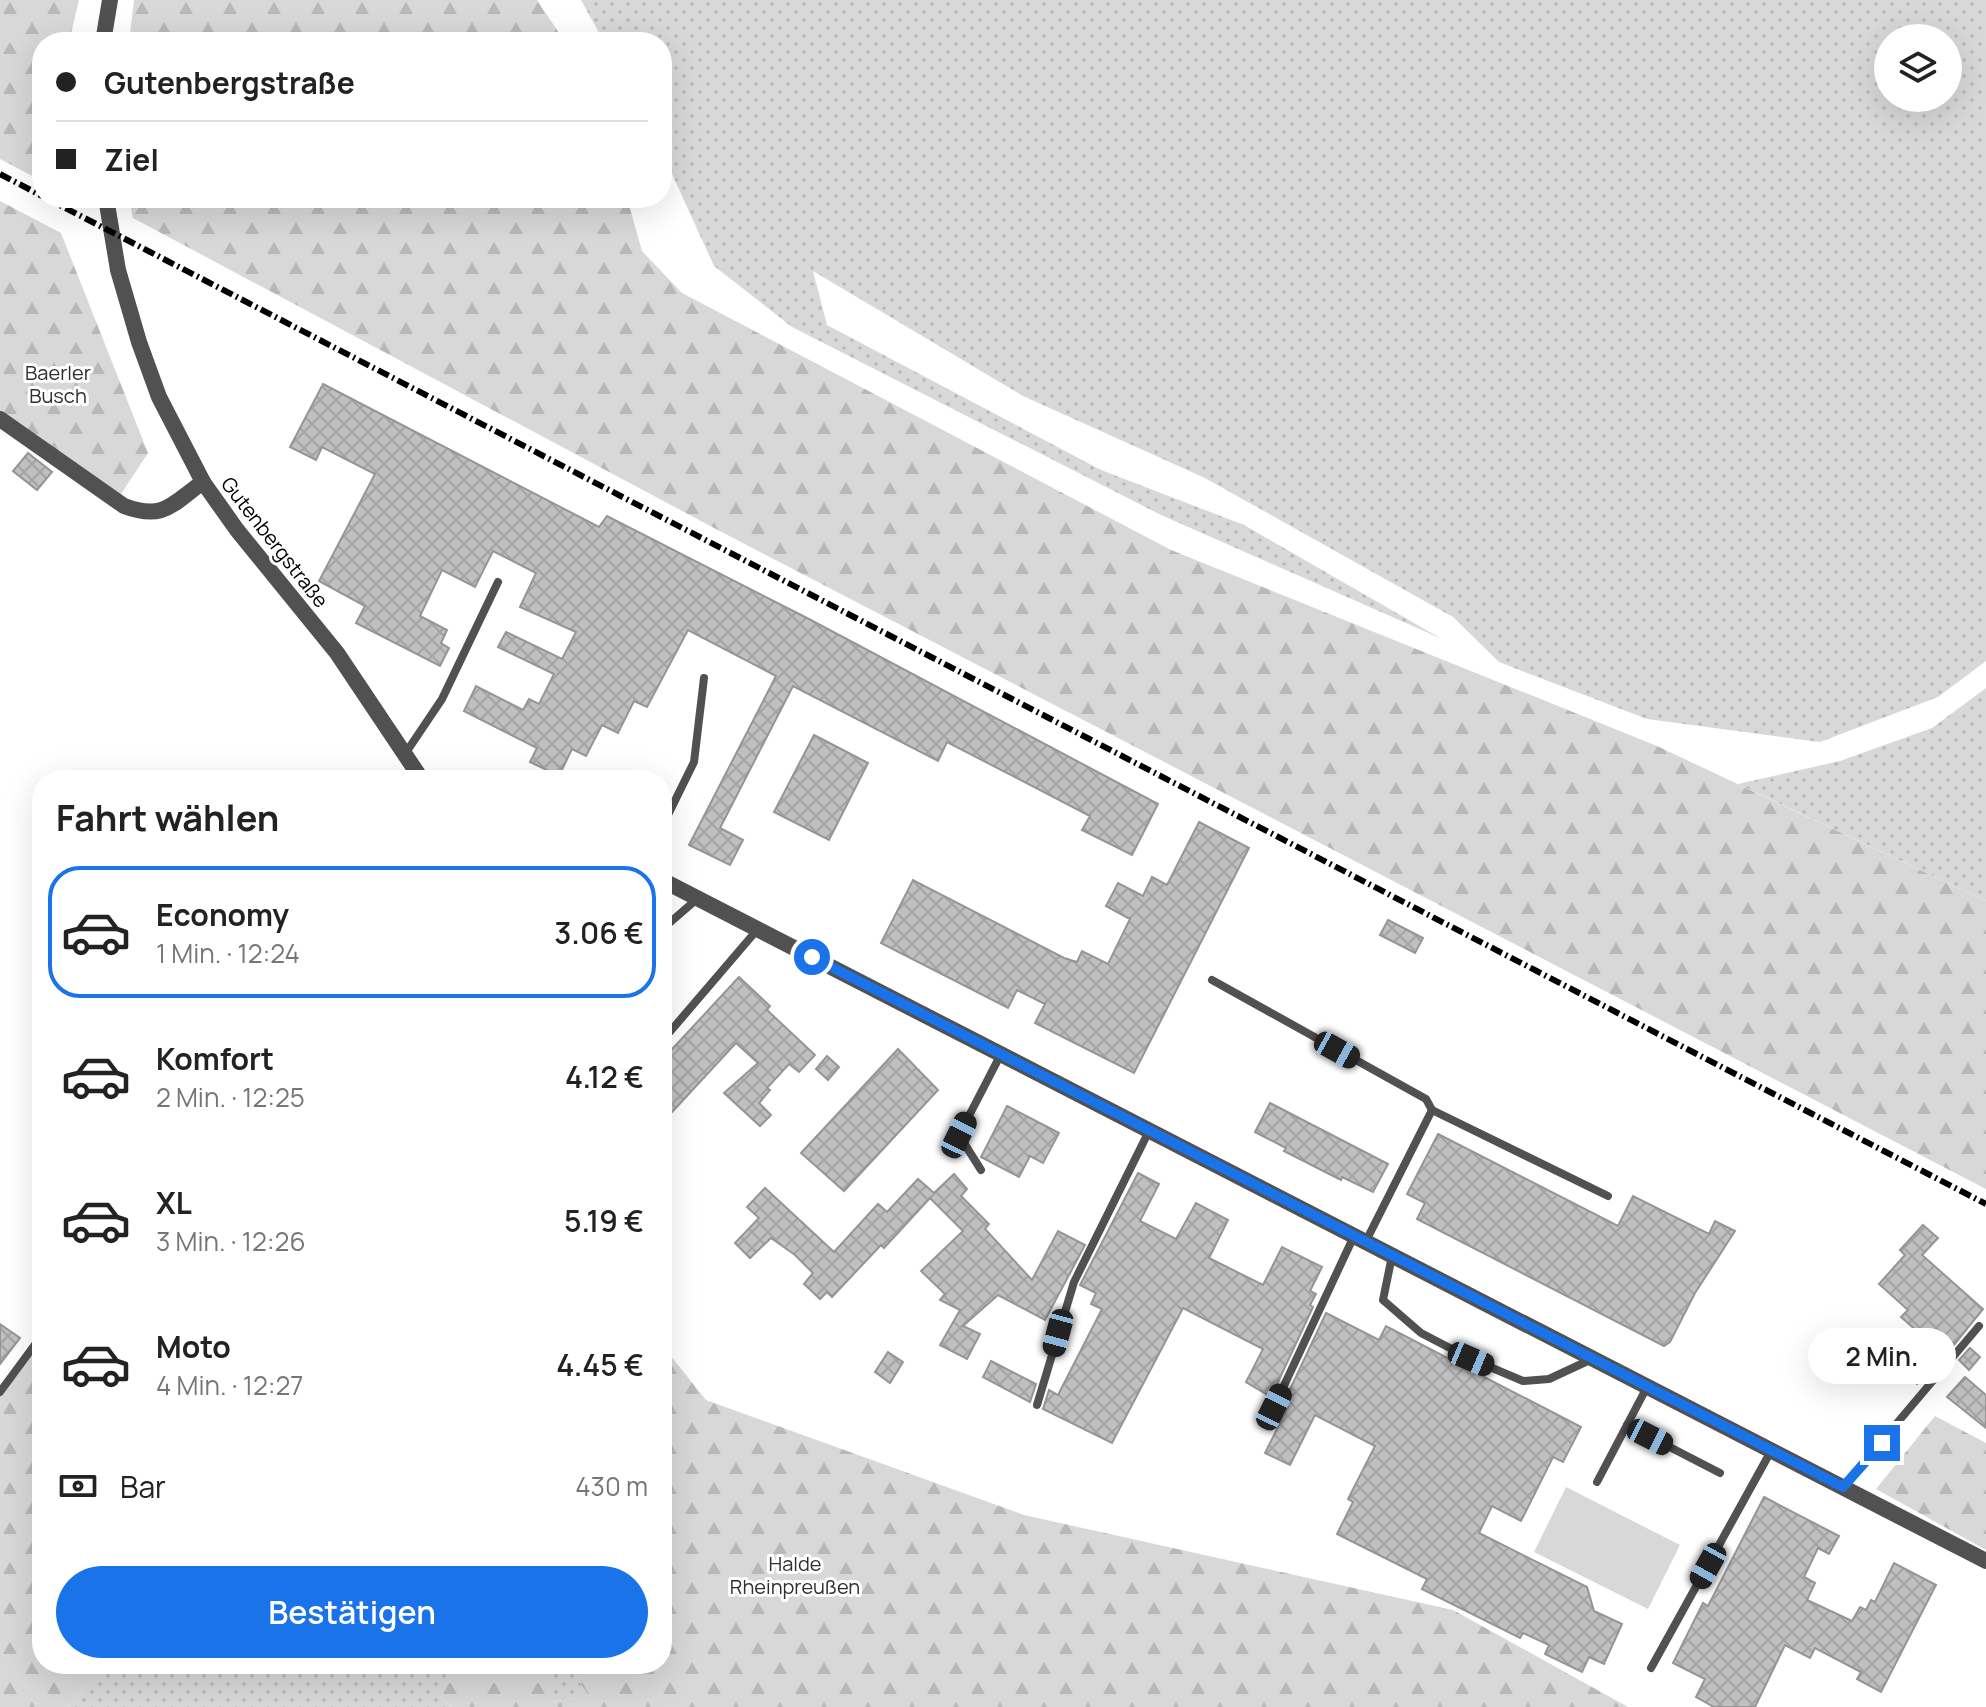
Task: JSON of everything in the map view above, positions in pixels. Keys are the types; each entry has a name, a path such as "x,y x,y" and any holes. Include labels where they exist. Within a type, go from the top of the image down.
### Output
{"street":[{"path":"105,32 110,0"},
{"name":"Gutenbergstraße","path":"108,208 118,270 139,342 159,397 203,482 237,530 337,653 415,770"},
{"path":"0,419 124,506 144,513 162,511 203,482"},
{"path":"672,885 1986,1561"}],"lane":[{"path":"405,754 442,699 498,582"},
{"path":"672,807 694,762 704,678"},
{"path":"672,921 698,898"},
{"path":"672,1030 757,929"},
{"path":"1212,980 1426,1099 1432,1110 1608,1196"},
{"path":"981,1170 959,1135 1001,1054"},
{"path":"1274,1407 1360,1239 1432,1110"},
{"path":"1037,1405 1074,1282 1149,1131"},
{"path":"1392,1256 1383,1300 1421,1333 1471,1359 1523,1381 1549,1379 1593,1359"},
{"path":"1843,1487 1979,1326"},
{"path":"0,1392 32,1349"},
{"path":"1597,1482 1647,1387"},
{"path":"1627,1425 1720,1473"},
{"path":"1651,1668 1771,1450"}],"green space":[{"path":"0,0 79,0 71,32 32,32 32,176 0,159"},
{"path":"134,0 537,0 558,32 130,32"},
{"path":"581,0 1986,0 1986,661 1938,697 1820,742 1647,719 1499,662 1453,617 1205,478 1023,396 813,271 827,325 1101,470 1244,525 1440,638 1161,515 792,327 714,266 672,174 672,32 599,32"},
{"name":"Baerler Busch","path":"0,201 61,233 148,453 119,497 0,415"},
{"path":"131,208 630,208 642,251 682,293 1171,550 1657,746 1986,901 1986,1189 714,528 133,218"},
{"path":"1986,688 1986,901 1738,784 1840,761 1932,728"},
{"path":"32,1351 32,1674 96,1674 68,1707 0,1707 0,1391"},
{"name":"Halde Rheinpreußen","path":"672,1358 706,1400 1024,1515 1453,1610 1628,1707 452,1707 440,1696 443,1679 459,1674 552,1674 553,1702 591,1698 573,1674 672,1674"},
{"path":"1935,1416 1986,1443 1986,1550 1876,1489"},
{"path":"1566,1487 1680,1545 1648,1609 1534,1552"},
{"path":"96,1674 466,1674 440,1696 452,1707 68,1707"},
{"path":"545,1674 573,1674 592,1699 571,1698 552,1702"}],"building":[{"path":"323,384 599,527 607,516 1158,804 1132,855 1082,830 1090,816 947,742 938,761 793,686 720,828 743,840 730,865 689,845 776,676 688,630 647,707 634,701 618,733 602,725 586,756 572,749 562,770 547,770 530,762 537,748 464,711 476,686 523,710 529,699 539,704 554,674 498,647 506,632 562,659 576,632 520,607 536,573 493,551 475,587 442,570 420,616 447,630 441,643 449,648 440,666 356,623 365,606 319,581 375,474 322,447 316,460 290,447"},
{"path":"28,453 52,472 37,490 13,471"},
{"path":"814,735 868,763 829,840 774,812"},
{"path":"1199,822 1249,848 1134,1073 1035,1023 1045,1004 1017,990 1008,1008 881,943 913,880 1064,958 1077,962 1082,951 1108,964 1130,919 1106,906 1118,883 1143,896 1152,877 1167,885"},
{"path":"1388,920 1423,938 1415,953 1380,935"},
{"path":"739,977 770,1006 767,1010 815,1055 799,1072 789,1064 767,1088 770,1090 759,1103 771,1115 760,1126 724,1093 758,1063 736,1043 672,1112 672,1049"},
{"path":"898,1049 938,1090 844,1191 801,1153"},
{"path":"827,1056 839,1067 828,1080 816,1069"},
{"path":"1270,1103 1388,1164 1373,1192 1342,1177 1341,1180 1284,1151 1286,1148 1255,1132"},
{"path":"1007,1106 1059,1133 1043,1163 1030,1156 1019,1177 981,1157"},
{"path":"1438,1134 1618,1226 1633,1196 1709,1234 1715,1221 1735,1231 1695,1293 1670,1342 1664,1346 1417,1219 1425,1203 1407,1194"},
{"path":"1138,1173 1159,1184 1140,1221 1176,1239 1196,1203 1228,1220 1209,1258 1263,1285 1282,1247 1322,1267 1310,1291 1316,1294 1310,1305 1313,1307 1271,1397 1246,1382 1263,1349 1183,1308 1112,1443 1043,1409 1049,1390 1058,1395 1102,1309 1091,1304 1096,1293 1080,1285"},
{"path":"954,1174 967,1189 961,1196 989,1224 985,1229 1032,1280 1058,1231 1085,1245 1045,1320 998,1295 963,1326 980,1334 967,1359 940,1345 960,1310 940,1300 945,1294 921,1271 963,1231 930,1198 884,1248 881,1245 832,1297 827,1292 820,1299 804,1284 813,1273 771,1238 750,1258 735,1243 759,1218 747,1207 765,1188 834,1252 878,1204 887,1212 918,1179 934,1193"},
{"path":"1923,1225 1938,1238 1922,1255 1983,1309 1917,1384 1900,1370 1927,1340 1901,1317 1908,1310 1879,1284 1905,1255 1900,1250"},
{"path":"1326,1313 1379,1340 1386,1326 1581,1427 1563,1462 1553,1457 1521,1521 1492,1506 1479,1533 1587,1587 1594,1611 1622,1624 1604,1664 1589,1657 1582,1672 1545,1654 1549,1645 1523,1633 1520,1638 1422,1589 1427,1579 1337,1534 1353,1502 1348,1499 1375,1446 1315,1415 1290,1465 1265,1453 1288,1407 1283,1404"},
{"path":"0,1324 20,1338 0,1364"},
{"path":"1861,1338 1894,1363 1884,1376 1851,1351"},
{"path":"1970,1348 1980,1357 1969,1370 1959,1360"},
{"path":"888,1352 903,1362 890,1383 875,1372"},
{"path":"991,1361 1036,1384 1030,1402 983,1377"},
{"path":"1965,1377 1986,1395 1986,1428 1947,1397"},
{"path":"1764,1497 1839,1536 1829,1554 1818,1548 1804,1577 1815,1583 1807,1600 1852,1621 1860,1607 1866,1610 1871,1600 1875,1602 1894,1563 1936,1585 1881,1692 1857,1679 1861,1672 1815,1648 1810,1658 1785,1645 1755,1707 1714,1707 1696,1697 1705,1679 1673,1663 1703,1603 1708,1606"}],"railway":[{"path":"0,174 32,191"},
{"path":"65,208 1986,1204"}],"route":[{"path":"812,957 1843,1487 1882,1443"}]}
